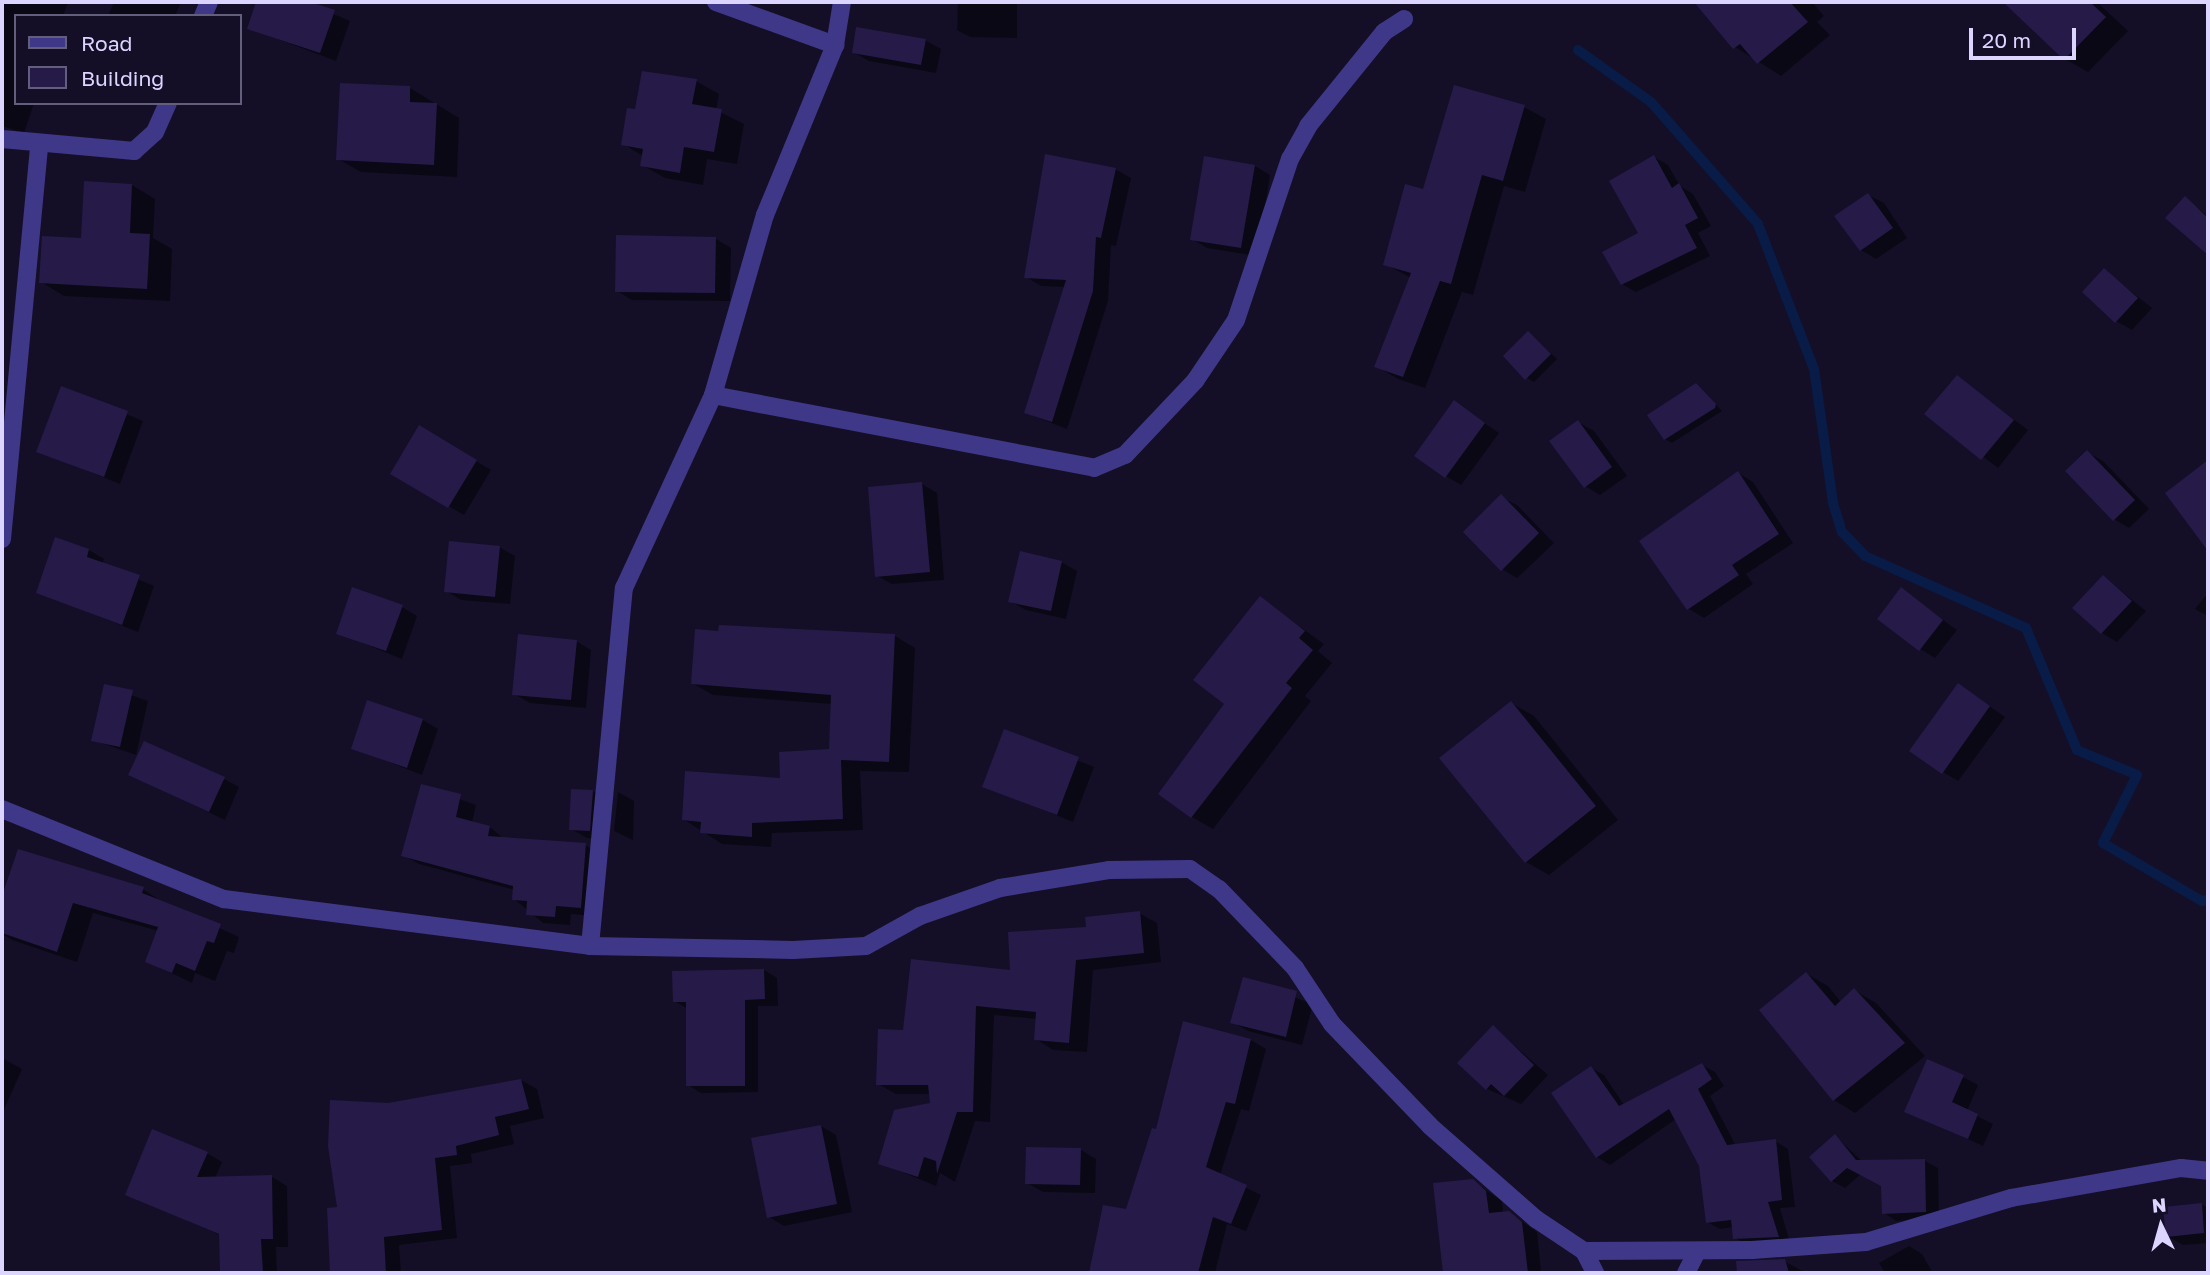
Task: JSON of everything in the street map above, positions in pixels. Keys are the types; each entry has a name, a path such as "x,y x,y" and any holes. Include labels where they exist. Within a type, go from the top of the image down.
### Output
{"street":[{"path":"716,2 835,45"},
{"path":"590,946 624,588 713,395 765,215 835,45 842,2"},
{"path":"713,395 1094,468 1115,460 1195,381 1236,320 1290,159 1308,126 1384,32 1404,19"},
{"path":"2,139 38,145 134,151 150,140 166,105"},
{"path":"2,539 38,145"},
{"path":"2,809 223,899 590,946 793,950 866,946 920,916 1000,888 1109,870 1190,869 1219,890 1295,968 1332,1024 1430,1126 1536,1219 1584,1251 1595,1273"},
{"path":"1584,1251 1697,1251 1866,1242 2023,1196 2181,1168 2208,1171"},
{"path":"1686,1273 1697,1251"}],"building":[{"path":"256,2 310,2 335,10 320,53 247,29"},
{"path":"1694,2 1790,2 1808,22 1757,64 1740,44 1733,49"},
{"path":"2003,2 2090,2 2106,17 2064,60"},
{"path":"856,27 926,39 921,65 852,53"},
{"path":"642,71 697,79 692,104 722,109 714,152 684,147 680,173 640,166 643,149 621,145 627,108 635,109"},
{"path":"340,83 410,86 410,102 437,103 434,165 336,160"},
{"path":"1454,85 1525,105 1503,181 1482,175 1451,284 1440,281 1403,377 1374,367 1411,273 1383,265 1405,184 1423,189"},
{"path":"1045,154 1116,168 1101,238 1096,237 1093,291 1052,422 1024,413 1066,280 1024,278"},
{"path":"1654,155 1672,188 1679,183 1698,218 1685,225 1697,248 1621,285 1602,252 1638,233 1609,181"},
{"path":"1204,156 1255,165 1241,248 1190,240"},
{"path":"84,181 132,184 130,233 150,234 147,289 39,283 42,236 81,238"},
{"path":"1868,193 1893,228 1860,251 1834,216"},
{"path":"2185,196 2208,218 2208,255 2165,218"},
{"path":"616,235 716,237 715,293 615,292"},
{"path":"2104,268 2138,298 2115,323 2082,292"},
{"path":"1528,331 1551,354 1525,380 1503,356"},
{"path":"1957,375 2014,420 1981,460 1924,414"},
{"path":"1696,383 1716,404 1715,408 1664,440 1647,415"},
{"path":"61,386 128,411 104,477 36,452"},
{"path":"1454,400 1485,423 1445,478 1414,456"},
{"path":"1578,420 1612,467 1584,488 1549,441"},
{"path":"419,425 477,460 448,508 390,474"},
{"path":"2087,450 2135,500 2113,521 2065,471"},
{"path":"2208,460 2208,551 2165,493"},
{"path":"1738,471 1779,534 1732,565 1739,575 1687,610 1639,541"},
{"path":"922,482 930,572 875,577 868,487"},
{"path":"1501,494 1539,533 1501,571 1463,532"},
{"path":"55,537 89,549 87,557 140,575 122,625 36,593"},
{"path":"449,541 500,546 495,597 444,592"},
{"path":"1020,551 1062,561 1051,611 1008,602"},
{"path":"2103,575 2132,601 2101,634 2072,608"},
{"path":"352,587 403,605 386,651 336,634"},
{"path":"1901,587 1943,620 1919,651 1877,619"},
{"path":"1260,596 1305,631 1299,638 1313,650 1286,683 1292,688 1191,818 1158,794 1224,704 1193,680"},
{"path":"719,625 895,634 889,762 841,760 843,819 752,823 752,837 700,833 701,822 682,820 685,771 780,778 779,752 829,749 831,695 691,684 695,629 718,631"},
{"path":"518,634 577,640 571,700 512,695"},
{"path":"1958,683 1990,706 1942,774 1909,751"},
{"path":"104,684 133,690 120,747 91,741"},
{"path":"367,700 423,719 407,768 351,749"},
{"path":"1511,701 1596,806 1525,863 1439,758"},
{"path":"1004,729 1079,757 1057,815 982,787"},
{"path":"144,741 225,777 209,812 128,775"},
{"path":"421,784 461,794 456,817 490,826 488,836 586,843 581,908 556,906 555,917 526,915 527,901 512,900 513,886 401,856"},
{"path":"571,789 593,790 590,831 569,830"},
{"path":"18,849 144,887 142,893 221,924 214,943 207,941 195,971 176,963 172,973 145,962 158,927 73,903 57,952 2,933 2,896"},
{"path":"1140,911 1144,953 1076,960 1069,1043 1034,1040 1036,1012 976,1006 973,1112 957,1112 937,1174 936,1161 924,1157 918,1177 878,1164 894,1110 930,1103 928,1085 876,1085 878,1029 903,1030 911,959 1010,970 1008,932 1086,927 1085,917"},
{"path":"764,969 765,999 745,1000 745,1086 686,1086 686,1002 673,1002 672,971"},
{"path":"1806,972 1835,1006 1854,988 1905,1043 1833,1101 1759,1010"},
{"path":"1243,977 1297,991 1286,1037 1230,1023"},
{"path":"1183,1021 1251,1039 1235,1104 1226,1102 1206,1167 1247,1185 1231,1224 1213,1217 1198,1273 1089,1273 1103,1205 1126,1209 1152,1128 1156,1129"},
{"path":"1493,1025 1534,1065 1504,1096 1491,1084 1486,1090 1457,1063"},
{"path":"1927,1059 1964,1075 1952,1102 1978,1114 1968,1139 1904,1112"},
{"path":"1702,1063 1712,1079 1698,1089 1727,1145 1776,1139 1782,1200 1768,1202 1779,1237 1733,1239 1731,1220 1706,1223 1699,1166 1669,1109 1596,1158 1551,1093 1591,1066 1619,1106"},
{"path":"521,1079 529,1109 495,1117 499,1135 456,1146 457,1155 435,1158 442,1230 384,1237 386,1273 330,1273 327,1208 337,1207 328,1146 330,1100 388,1103"},
{"path":"821,1125 837,1204 767,1218 751,1138"},
{"path":"152,1129 208,1152 197,1177 272,1175 273,1239 261,1239 263,1273 220,1273 219,1234 125,1195"},
{"path":"1835,1134 1856,1160 1925,1159 1926,1212 1882,1214 1881,1186 1847,1168 1831,1182 1809,1157"},
{"path":"1026,1147 1081,1148 1080,1185 1025,1184"},
{"path":"1473,1179 1486,1191 1489,1213 1509,1211 1522,1222 1528,1273 1443,1273 1433,1183"},
{"path":"2202,1203 2204,1233 2166,1237 2163,1207"},
{"path":"1785,1259 1789,1273 1737,1273 1736,1261"}],"waterway":[{"path":"1578,50 1651,102 1758,224 1814,369 1833,503 1842,532 1865,556 2026,628 2077,750 2137,775 2103,843 2202,901 2208,900"}]}
